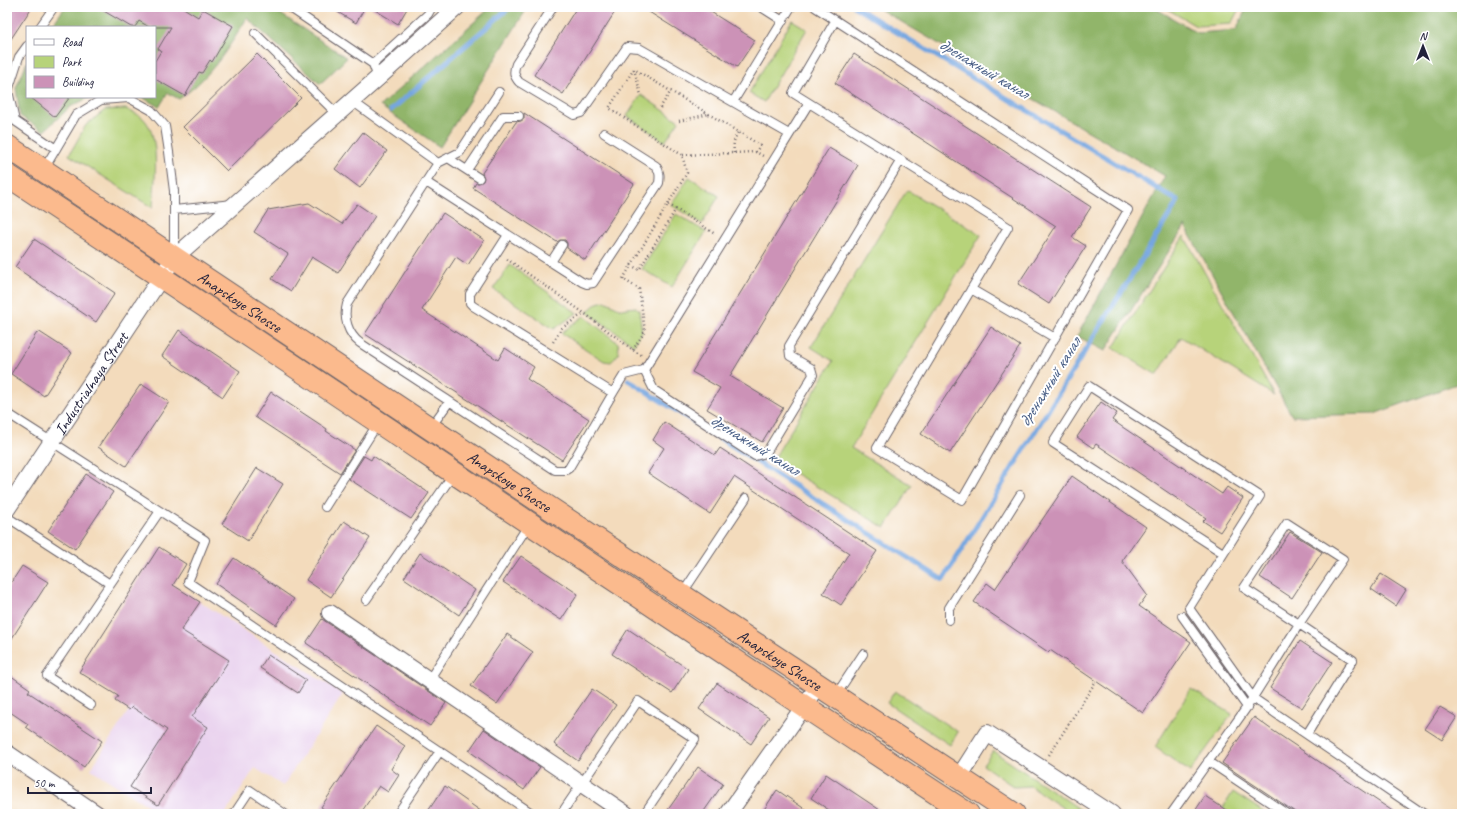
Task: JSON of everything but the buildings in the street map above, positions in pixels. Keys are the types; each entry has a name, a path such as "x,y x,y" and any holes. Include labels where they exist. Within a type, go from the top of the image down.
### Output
{"highway":[{"name":"Anapskoye Shosse","path":"7,146 1014,814"},
{"name":"Anapskoye Shosse","path":"7,176 162,277 804,707 968,814"}],"street":[{"name":"Industrialnaya Street","path":"7,509 174,258 352,101 376,71 457,7"},
{"path":"330,613 626,814"},
{"path":"728,814 804,707 827,690"},
{"path":"959,777 987,733 1112,814"},
{"path":"7,753 97,814"}],"lane":[{"path":"41,26 54,7"},
{"path":"289,7 376,71 428,14 432,7"},
{"path":"553,7 516,64 514,70 515,77 519,82 570,114 574,115 581,113 627,47 639,48 789,134"},
{"path":"761,7 783,20"},
{"path":"733,102 791,7"},
{"path":"815,7 1128,210 962,500 877,448 1008,227 793,93 835,21"},
{"path":"254,33 337,114"},
{"path":"26,47 19,57 8,90 15,121 56,149"},
{"path":"498,92 460,152 438,163 347,304 345,310 346,317 352,337 360,343 555,470 560,471 569,468 624,376 644,370 809,103"},
{"path":"44,170 76,115 101,100 129,98 150,110 165,126 174,191 174,258"},
{"path":"352,101 438,163"},
{"path":"467,170 503,116 519,116"},
{"path":"426,182 582,282 588,284 593,283 659,183 660,172 656,166 604,133"},
{"path":"448,158 479,178"},
{"path":"644,370 654,390 755,456 766,453 813,376 811,368 790,356 789,346 901,160"},
{"path":"174,210 235,204"},
{"path":"508,235 470,294 470,303 614,393"},
{"path":"551,262 562,245"},
{"path":"971,289 1055,338"},
{"path":"1224,553 1053,443 1089,386 1260,496 1224,553 1189,608 1253,698 1424,814"},
{"path":"430,428 449,402"},
{"path":"7,413 205,540 188,582 533,814"},
{"path":"325,507 378,422"},
{"path":"366,600 454,473"},
{"path":"949,620 949,608 1020,495"},
{"path":"681,594 746,498"},
{"path":"91,705 46,676 160,511"},
{"path":"7,517 110,584"},
{"path":"429,680 529,523"},
{"path":"1171,814 1247,707 1299,624 1343,559 1287,523 1244,588 1299,624 1353,660 1307,734"},
{"path":"1182,616 1247,707"},
{"path":"827,690 863,654"},
{"path":"561,814 638,701 695,739 644,814"},
{"path":"400,814 398,813 440,751"},
{"path":"1208,761 1287,814"},
{"path":"234,814 250,790 284,814"}],"path":[{"path":"634,68 760,145 756,152"},
{"path":"634,68 641,95"},
{"path":"634,68 609,108 682,155 756,152 772,162"},
{"path":"660,108 671,91"},
{"path":"679,121 710,114"},
{"path":"734,153 733,144 738,132"},
{"path":"633,350 645,331 639,289 623,279 687,173 682,155"},
{"path":"668,204 724,240"},
{"path":"631,265 639,270 676,209"},
{"path":"497,252 584,313 633,350 650,360"},
{"path":"547,352 562,328 584,313"},
{"path":"1045,760 1096,681"}],"shaded area":[{"path":"185,592 343,694 283,786 255,768 225,814 161,814 91,769 129,710 115,701"}],"green space":[{"path":"65,7 270,7 347,58 320,84 247,18 218,62 200,82 179,99 168,93 159,107 144,98 156,98 156,26 52,26"},
{"path":"491,7 528,7 440,147 380,106"},
{"path":"876,7 1153,7 1198,33 1236,30 1247,7 1462,7 1462,382 1374,414 1292,416 1185,226 1105,351 1077,336 1165,176"},
{"path":"1164,7 1240,7 1231,24 1196,26"},
{"path":"792,20 807,29 764,102 749,93"},
{"path":"26,64 26,98 88,98 70,107 44,131 20,116 16,88"},
{"path":"641,95 679,121 665,142 627,116"},
{"path":"126,109 143,118 149,126 153,137 156,161 153,208 69,155 86,125 105,110"},
{"path":"689,177 719,196 702,224 671,205"},
{"path":"907,190 981,235 851,448 912,485 885,528 773,460 833,361 811,347"},
{"path":"676,214 706,232 672,287 642,269"},
{"path":"1184,236 1274,395 1181,337 1157,375 1113,348"},
{"path":"510,265 577,313 554,329 493,289"},
{"path":"605,301 621,309 636,307 639,310 642,332 634,345 587,312 597,303"},
{"path":"584,316 618,343 618,354 611,362 604,361 561,333"},
{"path":"1191,689 1232,714 1190,772 1155,747"},
{"path":"895,691 958,732 950,745 887,703"},
{"path":"993,751 1087,814 1072,814 1030,786 1014,787 983,765"},
{"path":"1233,792 1267,814 1219,814"}],"waterway":[{"name":"дренажный канал","path":"391,110 510,7"},
{"name":"дренажный канал","path":"628,380 943,580 1178,201 855,7"}]}
